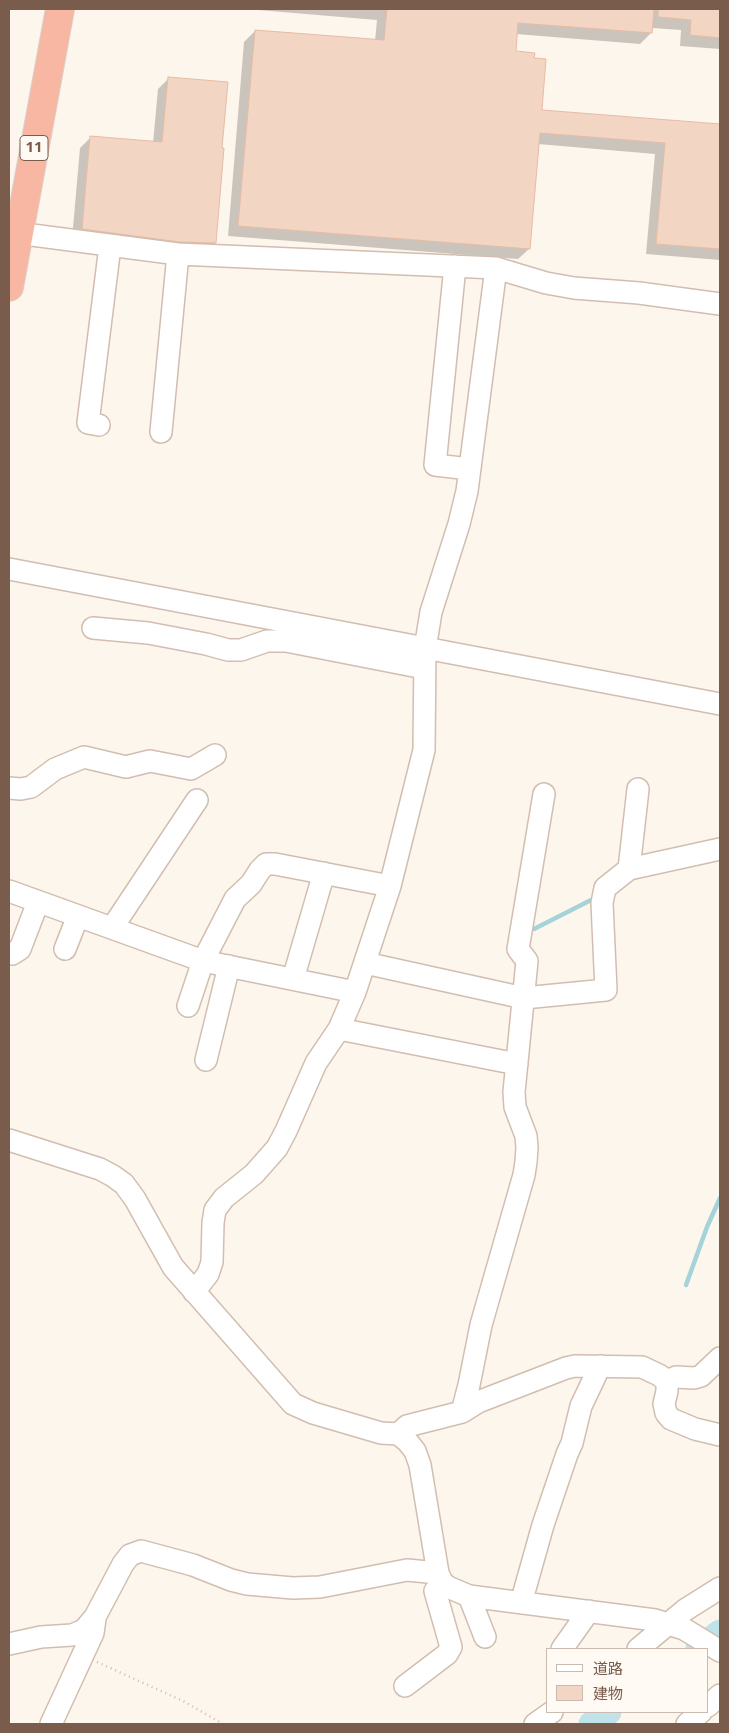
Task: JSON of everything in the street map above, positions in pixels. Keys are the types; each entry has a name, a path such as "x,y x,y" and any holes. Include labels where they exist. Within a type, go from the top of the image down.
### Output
{"highway":[{"name":"11","path":"9,287 14,233 60,9"}],"street":[{"path":"14,233 178,254 496,268 546,283 574,288 639,293 720,304"},
{"path":"99,425 88,423 110,246"},
{"path":"161,432 178,254"},
{"path":"456,266 435,465 470,469"},
{"path":"194,1292 208,1274 212,1262 215,1210 224,1198 254,1174 277,1148 316,1063 339,1029 355,992 390,886 424,750 424,658 431,612 459,524 470,469 496,268"},
{"path":"9,569 424,658"},
{"path":"93,628 148,633 228,650 241,650 267,641 286,641 424,658 720,704"},
{"path":"9,788 21,789 31,787 55,769 84,757 126,767 150,761 191,769 215,755"},
{"path":"630,869 638,789"},
{"path":"462,1412 470,1386 481,1325 524,1175 527,1147 526,1136 515,1107 514,1092 527,961 518,949 544,794"},
{"path":"112,928 197,800"},
{"path":"365,963 524,998 606,990 602,903 605,888 630,869 720,849"},
{"path":"188,1006 203,961 235,900 251,884 266,864 275,864 390,886"},
{"path":"293,979 324,873"},
{"path":"9,891 203,961 355,992"},
{"path":"12,954 20,949 38,902"},
{"path":"65,949 78,916"},
{"path":"206,1060 229,966"},
{"path":"339,1029 517,1064"},
{"path":"9,1140 100,1169 124,1184 143,1213 173,1267 293,1404 313,1413 381,1433 398,1434 415,1451 420,1465 440,1578 435,1591 452,1647 447,1654 405,1686"},
{"path":"667,1381 676,1377 694,1378 701,1376 720,1358"},
{"path":"398,1434 408,1426 462,1412 487,1398 566,1368 600,1366 642,1367 667,1381"},
{"path":"521,1603 543,1524 572,1443 581,1406 600,1366"},
{"path":"667,1381 664,1404 666,1413 671,1419 695,1429 720,1435"},
{"path":"9,1644 41,1637 72,1635 84,1630 95,1617 123,1564 130,1555 141,1551 193,1566 231,1580 256,1585 293,1588 320,1586 407,1570 440,1578 457,1592 470,1596 655,1620 677,1626 720,1652"},
{"path":"640,1648 677,1626 686,1610 720,1588"},
{"path":"470,1596 485,1637"},
{"path":"563,1648 589,1611"},
{"path":"50,1724 61,1705 93,1633 95,1617"},
{"path":"709,1705 720,1695"},
{"path":"535,1724 551,1713"},
{"path":"687,1724 700,1713"}],"path":[{"path":"82,1655 183,1701 224,1724"}],"building":[{"path":"387,9 654,9 652,33 518,23 516,51 535,53 534,58 546,59 542,110 720,124 720,249 656,244 665,143 540,133 530,249 238,226 255,30 384,40"},
{"path":"658,9 720,9 720,38 690,35 691,20 658,17"},
{"path":"168,77 228,82 216,243 179,242 82,229 90,136 162,142"}],"waterway":[{"path":"534,929 595,898"},
{"path":"686,1285 707,1227 720,1198"},
{"path":"699,1648 720,1632"},
{"path":"591,1724 608,1713"}]}
